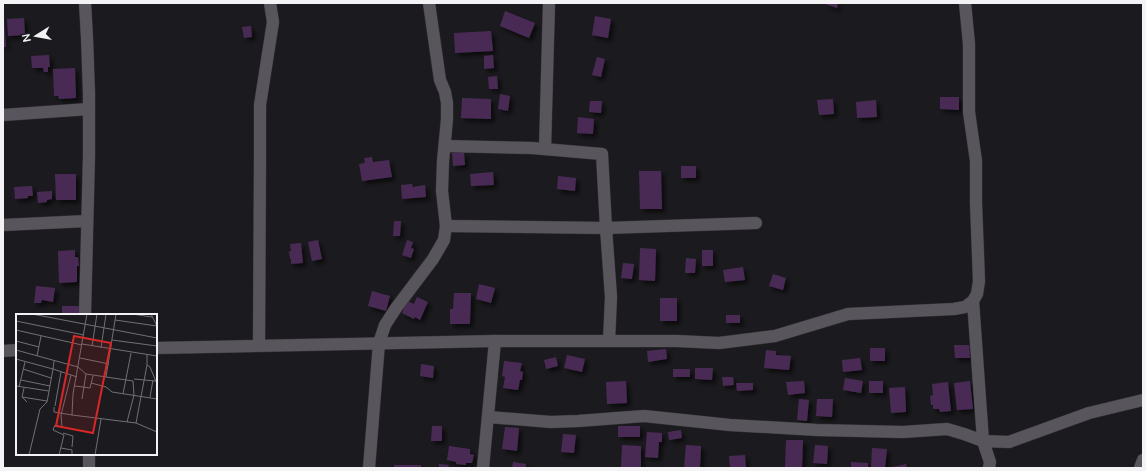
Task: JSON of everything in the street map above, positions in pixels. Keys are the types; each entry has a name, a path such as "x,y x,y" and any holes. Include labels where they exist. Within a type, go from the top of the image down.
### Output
{"street":[{"path":"84,3 87,38 89,109 87,276 85,314"},
{"path":"259,345 260,105 273,22 270,3"},
{"path":"369,468 380,343 385,325 433,259 444,240 446,226 442,191 442,161 445,146 447,103 445,92 440,80 429,3"},
{"path":"545,149 549,3"},
{"path":"157,348 496,341 677,341 719,343 775,336 848,314 954,309 964,306 972,301 977,294 978,281 976,161 969,112 969,44 965,3"},
{"path":"3,115 89,109"},
{"path":"445,146 545,149 602,154 611,296 609,341"},
{"path":"3,225 87,220"},
{"path":"446,226 606,228 756,223"},
{"path":"972,301 982,441 990,462 989,468"},
{"path":"484,468 496,341"},
{"path":"3,351 16,350"},
{"path":"488,418 551,422 644,416 730,425 818,430 904,432 948,429 982,441 1009,442 1089,413 1143,400"},
{"path":"89,455 89,468"},
{"path":"1140,468 1143,460"}],"building":[{"path":"822,3 838,3 837,8"},
{"path":"505,11 535,23 529,38 500,26"},
{"path":"595,16 611,19 608,38 592,35"},
{"path":"24,18 25,35 8,36 7,19"},
{"path":"4,19 6,47 3,47"},
{"path":"251,26 252,37 244,38 242,27"},
{"path":"491,31 493,51 455,53 454,33"},
{"path":"49,55 50,67 48,67 48,72 44,72 43,68 32,68 31,56"},
{"path":"493,55 494,68 484,69 484,56"},
{"path":"597,57 605,59 601,77 592,75"},
{"path":"75,68 76,98 59,99 58,96 54,96 53,69"},
{"path":"497,76 498,89 489,89 488,77"},
{"path":"500,94 510,96 508,111 498,109"},
{"path":"940,97 959,97 959,110 940,109"},
{"path":"462,98 491,99 491,119 461,118"},
{"path":"833,99 834,114 819,115 817,100"},
{"path":"876,100 877,117 857,118 856,102"},
{"path":"590,101 602,101 601,113 589,112"},
{"path":"578,117 594,119 593,134 577,133"},
{"path":"464,152 465,165 453,166 452,153"},
{"path":"372,157 373,162 389,160 392,177 362,181 359,164 365,163 364,158"},
{"path":"681,166 696,166 696,178 681,178"},
{"path":"639,171 661,171 662,209 640,209"},
{"path":"493,172 494,185 471,186 470,174"},
{"path":"55,174 76,174 76,200 56,200"},
{"path":"558,176 576,178 575,191 557,189"},
{"path":"412,184 413,187 425,185 426,197 402,199 401,185"},
{"path":"32,186 33,196 15,199 14,187"},
{"path":"52,191 52,199 47,200 47,202 38,203 37,192"},
{"path":"394,221 401,221 400,236 393,236"},
{"path":"318,240 322,259 312,261 308,242"},
{"path":"407,240 413,242 411,248 414,249 411,258 402,255"},
{"path":"301,243 303,263 291,264 289,251 291,251 290,244"},
{"path":"640,248 656,249 655,281 639,280"},
{"path":"75,250 75,257 78,257 79,266 77,266 77,282 59,283 58,251"},
{"path":"702,250 713,250 713,266 702,266"},
{"path":"686,258 696,259 695,273 685,273"},
{"path":"623,263 634,264 632,279 621,278"},
{"path":"743,267 745,280 725,282 723,270"},
{"path":"773,274 786,278 783,290 769,286"},
{"path":"479,284 495,288 491,303 476,299"},
{"path":"36,286 55,288 53,302 42,300 41,303 34,303"},
{"path":"372,291 390,296 386,311 368,306"},
{"path":"454,293 471,293 470,324 450,324 450,309 453,309"},
{"path":"417,297 428,302 420,320 415,317 414,319 402,313 407,301 414,304"},
{"path":"660,298 677,298 677,321 660,321"},
{"path":"62,306 80,306 79,314 62,314"},
{"path":"726,315 740,315 740,323 726,323"},
{"path":"954,345 969,345 970,358 955,358"},
{"path":"870,348 885,348 885,361 870,361"},
{"path":"666,349 667,359 648,362 647,351"},
{"path":"766,350 776,351 776,355 791,356 789,370 764,368"},
{"path":"567,355 585,359 582,372 564,368"},
{"path":"556,357 558,366 546,369 544,360"},
{"path":"860,358 862,370 843,372 842,360"},
{"path":"504,361 522,363 520,371 523,372 522,380 520,380 518,390 503,388 505,377 502,376"},
{"path":"421,364 434,366 433,378 420,376"},
{"path":"695,368 713,368 712,380 695,379"},
{"path":"673,369 690,369 690,377 673,377"},
{"path":"722,377 733,377 734,385 723,386"},
{"path":"845,378 863,381 861,393 843,390"},
{"path":"626,381 627,403 607,404 606,382"},
{"path":"804,381 805,393 788,395 786,382"},
{"path":"869,381 883,381 883,393 869,393"},
{"path":"970,381 973,409 957,410 954,383"},
{"path":"948,382 951,411 940,412 939,409 933,409 933,405 931,405 930,396 933,395 932,384"},
{"path":"736,383 753,383 753,390 737,391"},
{"path":"905,387 906,412 891,413 889,388"},
{"path":"799,399 809,400 807,421 797,420"},
{"path":"817,399 833,399 832,417 816,416"},
{"path":"432,426 442,426 442,441 431,441"},
{"path":"618,426 640,426 640,437 618,437"},
{"path":"505,427 519,428 517,451 502,449"},
{"path":"681,430 682,438 669,440 668,432"},
{"path":"647,432 662,433 662,442 659,442 658,458 645,457"},
{"path":"563,434 576,435 574,453 561,452"},
{"path":"786,440 803,440 802,468 785,467"},
{"path":"622,445 641,446 641,468 621,468"},
{"path":"686,445 701,446 700,468 684,468"},
{"path":"815,445 828,446 827,464 813,463"},
{"path":"449,446 470,449 470,454 474,455 472,463 466,463 466,465 456,464 456,462 447,460"},
{"path":"872,448 887,449 885,468 871,468"},
{"path":"745,455 746,468 730,468 729,456"},
{"path":"513,462 526,464 526,468 512,468"},
{"path":"851,462 868,463 868,468 851,468"},
{"path":"439,464 449,465 448,468 439,468"},
{"path":"906,464 907,468 893,468 893,467"},
{"path":"394,465 421,465 421,468 394,468"}]}
